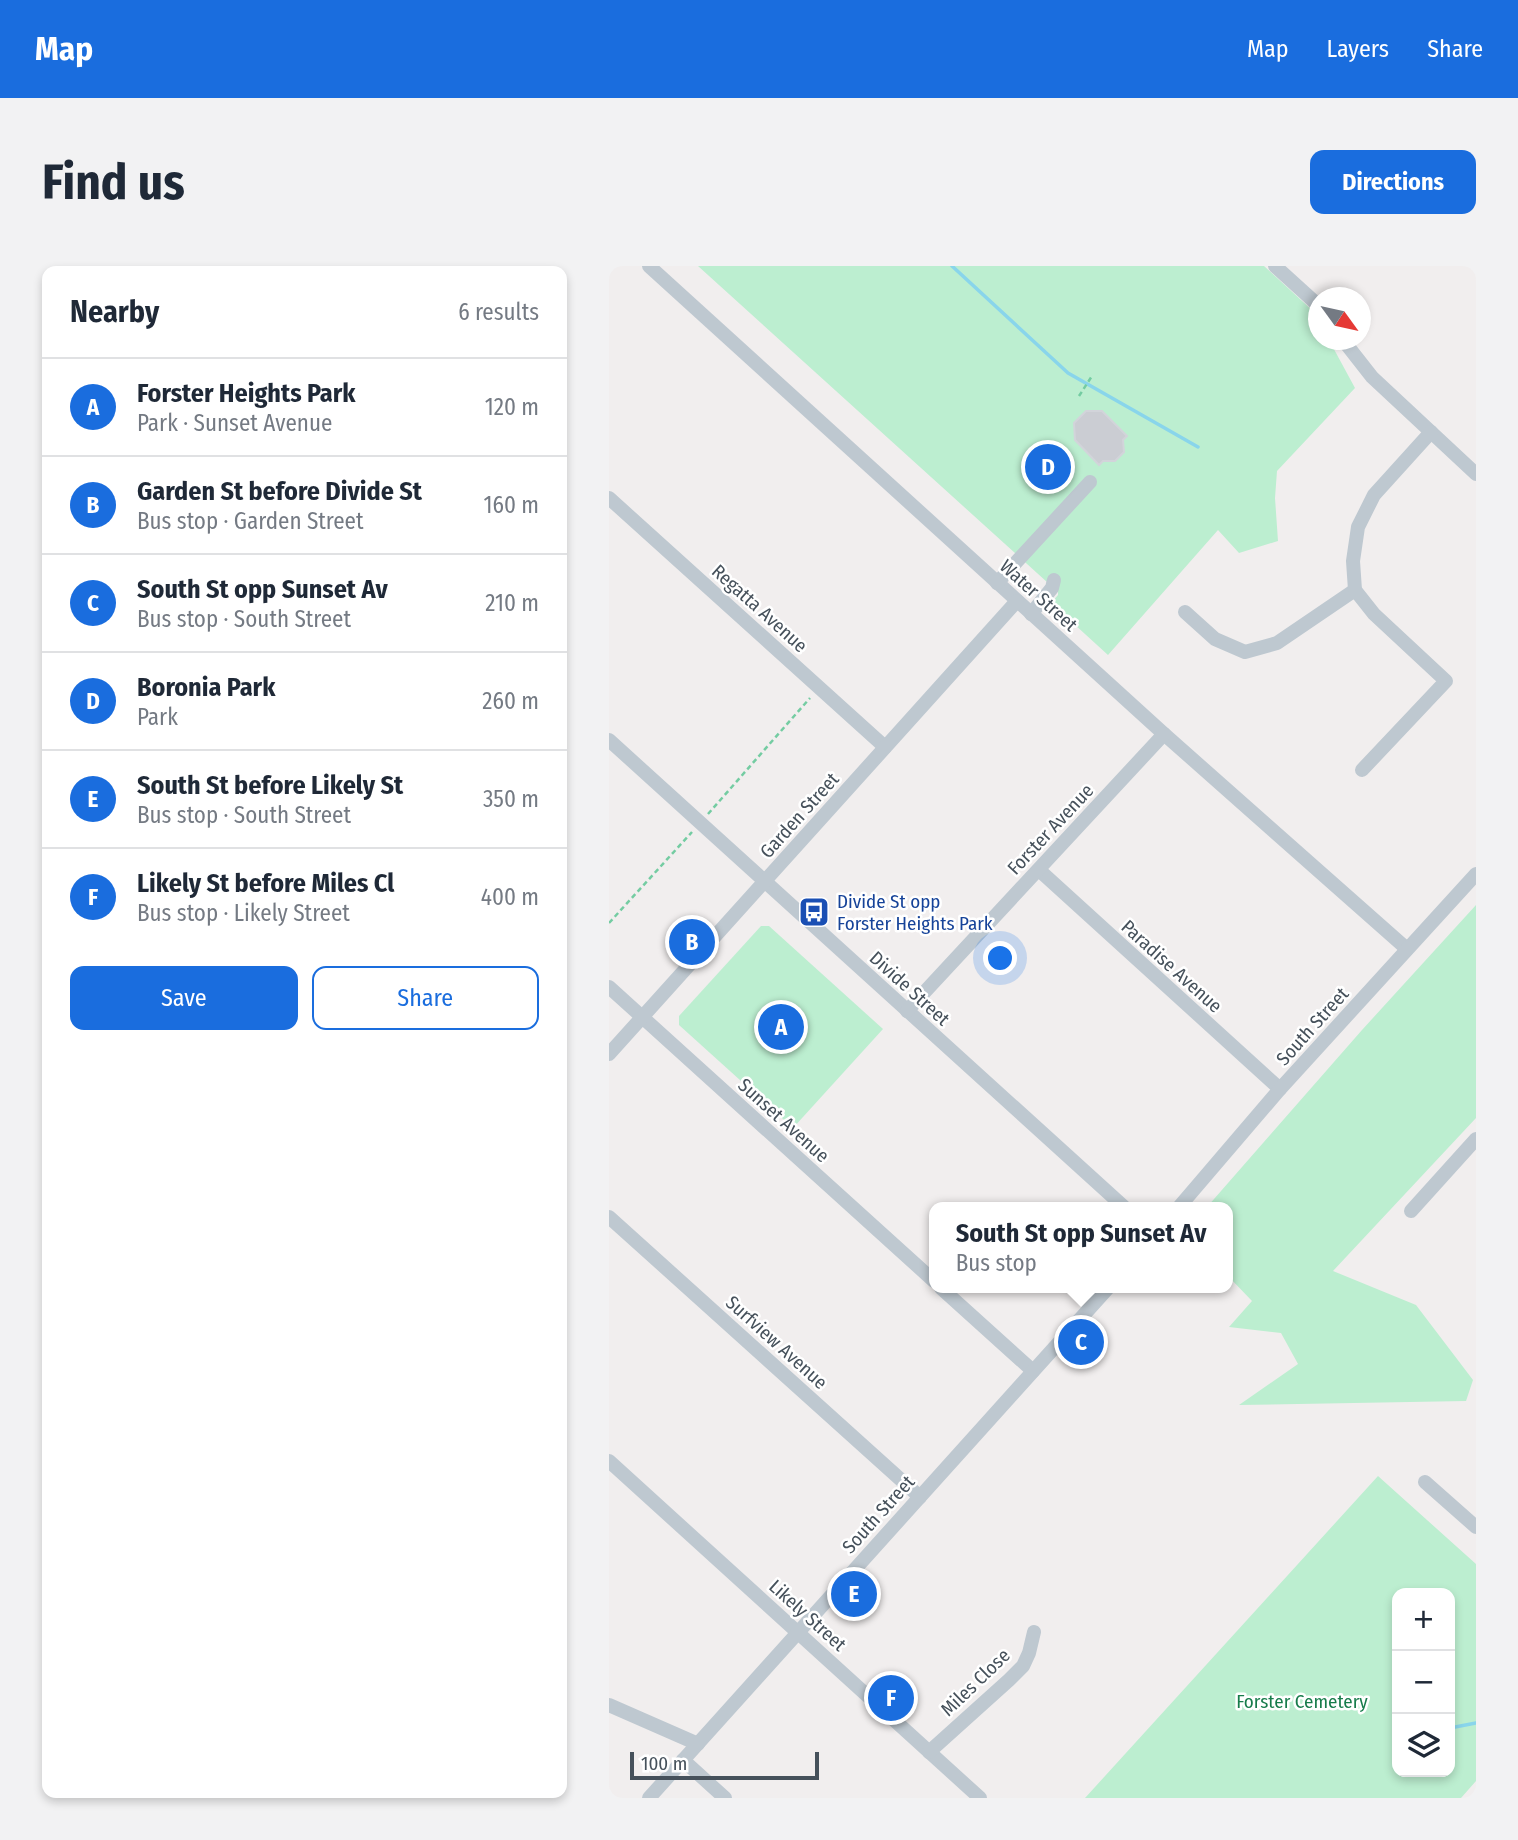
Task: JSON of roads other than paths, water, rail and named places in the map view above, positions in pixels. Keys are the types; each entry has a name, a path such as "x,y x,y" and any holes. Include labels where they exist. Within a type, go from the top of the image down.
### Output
{"street":[{"name":"Water Street","path":"649,266 1164,734 1407,949"},
{"path":"1275,266 1308,297"},
{"path":"1351,350 1371,377 1476,474"},
{"path":"1362,771 1445,681 1374,614 1355,590 1353,561 1358,527 1374,495 1431,432"},
{"path":"997,583 1090,482"},
{"name":"Regatta Avenue","path":"609,498 885,747"},
{"path":"1031,614 1052,588 1054,580"},
{"path":"1185,612 1215,639 1245,652 1277,643 1355,590"},
{"name":"Garden Street","path":"609,1054 1017,601"},
{"name":"Forster Avenue","path":"907,1012 1164,734"},
{"name":"Divide Street","path":"609,740 1118,1202"},
{"name":"Paradise Avenue","path":"1039,870 1280,1089"},
{"name":"South Street","path":"1183,1202 1280,1089 1476,874"},
{"name":"Sunset Avenue","path":"609,987 929,1276"},
{"path":"1411,1211 1476,1139"},
{"name":"Surfview Avenue","path":"609,1217 920,1497"},
{"path":"947,1293 1033,1371"},
{"name":"South Street","path":"649,1798 1103,1293"},
{"name":"Likely Street","path":"609,1461 980,1798"},
{"path":"1425,1482 1476,1527"},
{"name":"Miles Close","path":"929,1752 1023,1666 1034,1632"},
{"path":"609,1705 698,1744"},
{"path":"683,1760 725,1798"}],"waterway":[{"path":"952,266 1068,373 1198,447"},
{"path":"1455,1727 1476,1723"}],"place":[{"name":"Boronia Park","path":"1048,467"},
{"name":"Divide St opp Forster Heights Park","path":"814,912"},
{"name":"Garden St before Divide St","path":"692,942"},
{"name":"Forster Heights Park","path":"781,1027"},
{"name":"South St opp Sunset Av","path":"1081,1342"},
{"name":"South St before Likely St","path":"854,1594"},
{"name":"Likely St before Miles Cl","path":"891,1698"}],"park label":[{"name":"Forster Cemetery","path":"1302,1701"}]}
